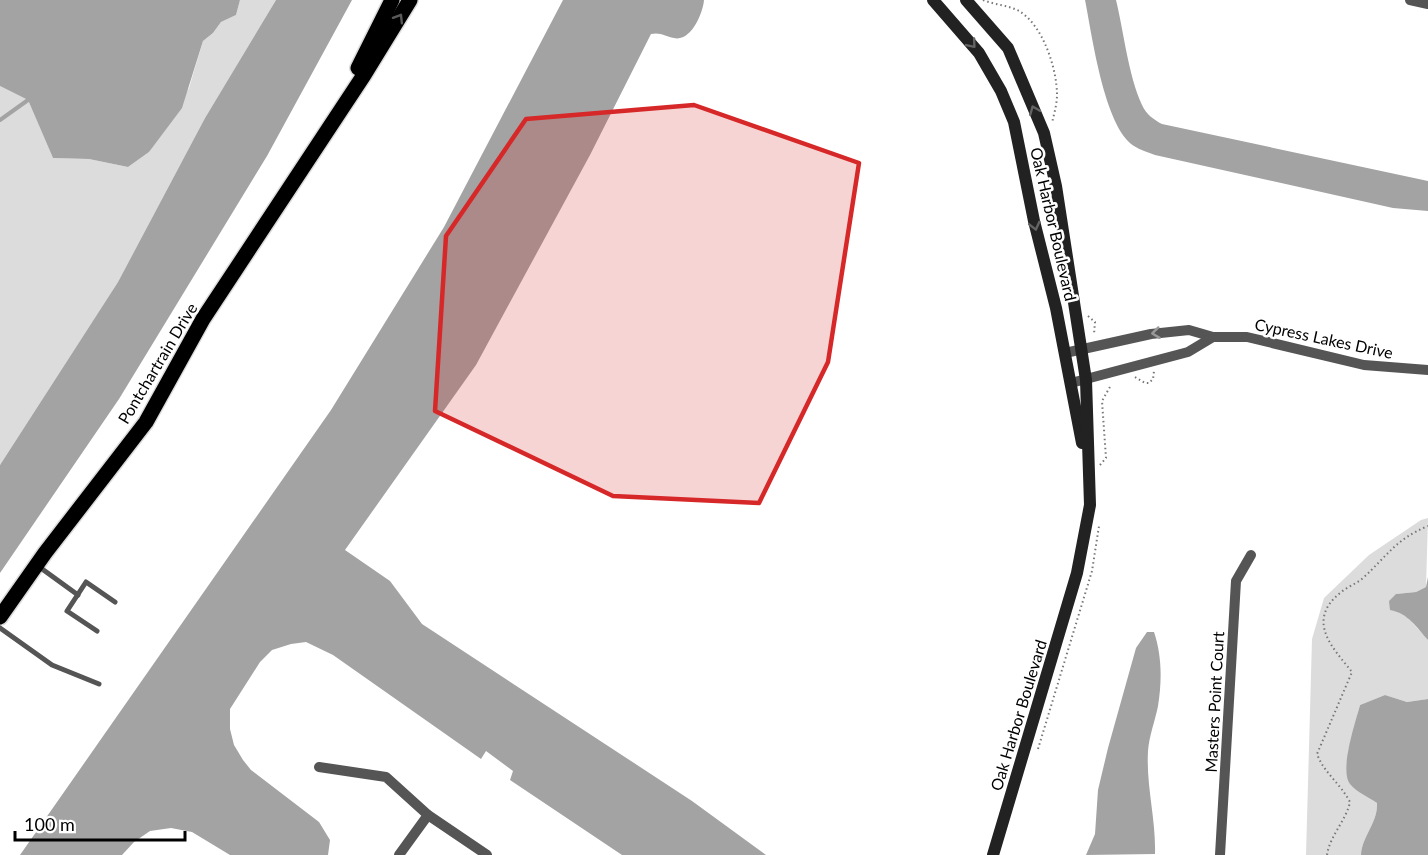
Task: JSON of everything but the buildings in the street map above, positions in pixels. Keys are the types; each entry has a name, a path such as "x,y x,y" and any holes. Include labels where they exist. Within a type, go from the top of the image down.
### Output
{"main road":[{"name":"Pontchartrain Drive","path":"333,120 392,0"},
{"name":"Pontchartrain Drive","path":"0,617 36,565 146,422 203,319 364,75 410,0"}],"street":[{"name":"Oak Harbor Boulevard","path":"933,0 979,53 1001,91 1014,122 1034,221 1056,308 1089,478"},
{"name":"Oak Harbor Boulevard","path":"966,0 1008,48 1044,133 1056,186 1086,380 1090,505 1077,573 993,855"},
{"path":"1410,0 1428,4"},
{"name":"Cypress Lakes Drive","path":"1065,353 1151,334 1189,330 1213,337 1247,336 1364,364 1428,370"},
{"name":"Cypress Lakes Drive","path":"1071,383 1188,352 1213,337"},
{"name":"Masters Point Court","path":"1220,855 1236,580 1251,555"},
{"path":"319,766 386,777 428,816 487,855"},
{"path":"399,855 428,816"}],"lane":[{"path":"36,565 78,595"},
{"path":"97,631 67,611 86,582 116,602"},
{"path":"0,628 52,665 99,684"}],"path":[{"path":"1327,855 1328,846 1348,812 1350,802 1344,791 1322,767 1317,754 1352,672 1328,643 1324,633 1324,615 1334,598 1362,579 1397,543 1412,532 1428,525"}],"highlighted area":[{"path":"694,105 859,163 828,362 759,503 613,496 435,411 446,236 526,119"}],"shaded area":[{"path":"0,0 240,0 236,15 221,22 203,41 182,108 149,152 128,167 89,159 53,158 28,100 0,86"},
{"path":"240,0 276,0 205,118 118,282 0,465 0,86 28,100 53,158 89,159 128,167 149,152 189,88 203,41 221,22 236,15"},
{"path":"276,0 352,0 267,156 119,399 0,573 0,465 118,282 205,118"},
{"path":"563,0 704,0 699,19 686,36 674,38 651,34 590,155 476,365 345,550 390,581 422,624 692,801 766,855 622,855 510,780 513,771 486,751 481,759 333,655 306,642 272,650 260,662 230,709 230,729 234,745 251,770 319,822 330,840 328,855 230,855 192,832 171,828 150,831 134,842 122,855 20,855 331,410 444,227"},
{"path":"1085,0 1116,0 1137,93 1146,111 1156,121 1428,181 1428,211 1393,208 1155,155 1134,146 1124,136 1107,100"},
{"path":"1428,518 1426,587 1416,592 1396,594 1399,612 1408,618 1428,640 1428,699 1407,702 1385,695 1360,705 1348,752 1370,797 1377,803 1375,817 1361,855 1306,855 1312,639 1324,598 1369,555 1421,520"},
{"path":"1428,577 1428,640 1402,614 1390,610 1389,601 1396,594 1416,592 1426,587"},
{"path":"1147,632 1154,632 1159,650 1160,669 1158,706 1148,751 1155,854 1086,855 1095,834 1098,790 1108,748 1136,648"},
{"path":"1385,695 1407,702 1428,699 1428,855 1361,855 1375,817 1377,803 1350,784 1346,768 1347,757 1360,705"}],"waterway":[{"path":"0,120 28,100"}]}
